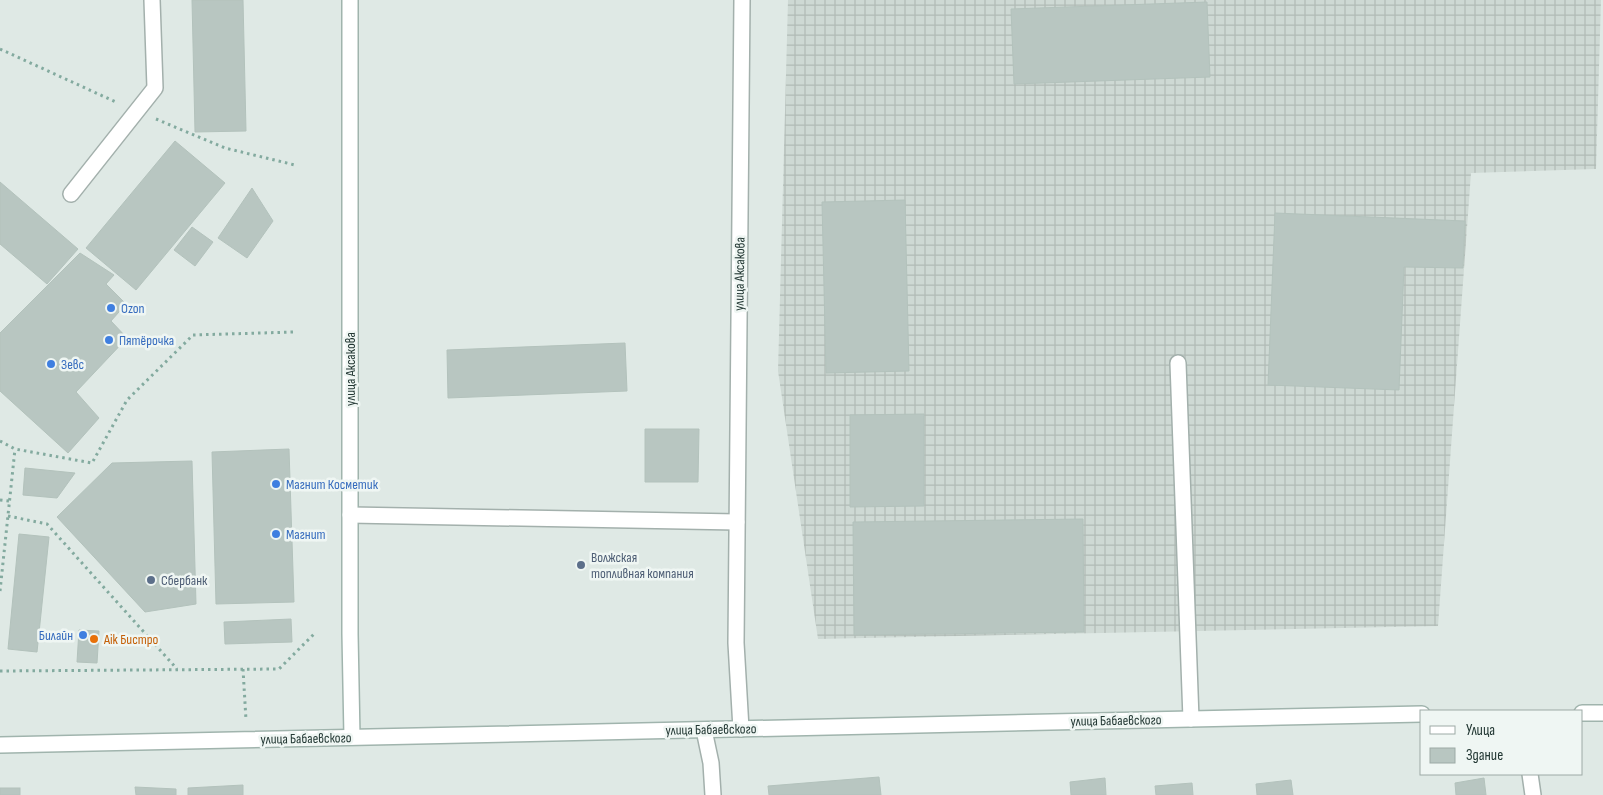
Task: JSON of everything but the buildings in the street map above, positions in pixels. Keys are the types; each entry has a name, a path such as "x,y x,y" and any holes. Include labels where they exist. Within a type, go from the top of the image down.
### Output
{"main road":[{"path":"71,194 155,88 152,0"},
{"name":"улица Аксакова","path":"350,0 350,634 352,738"},
{"name":"улица Аксакова","path":"741,728 736,643 742,0"},
{"path":"1178,363 1191,719"},
{"path":"350,515 737,522"},
{"path":"1583,713 1603,713"},
{"name":"улица Бабаевского","path":"0,746 1420,714"},
{"path":"704,730 713,795"},
{"path":"1530,775 1533,795"}],"path":[{"path":"0,442 15,449 92,463 126,400 193,336 294,332"},
{"path":"0,591 15,449"},
{"path":"0,500 10,501"},
{"path":"8,516 47,524 177,670"},
{"path":"0,671 278,669 316,632"}],"shaded area":[{"path":"788,0 1601,0 1596,169 1471,173 1438,626 818,639 778,371"}],"place":[{"name":"Ozon","path":"111,308"},
{"name":"Пятёрочка","path":"109,340"},
{"name":"Зевс","path":"51,364"},
{"name":"Магнит Косметик","path":"276,484"},
{"name":"Магнит","path":"276,534"},
{"name":"Волжская топливная компания","path":"581,565"},
{"name":"Сбербанк","path":"151,580"},
{"name":"Билайн","path":"83,635"},
{"name":"Aik Бистро","path":"94,639"}]}
